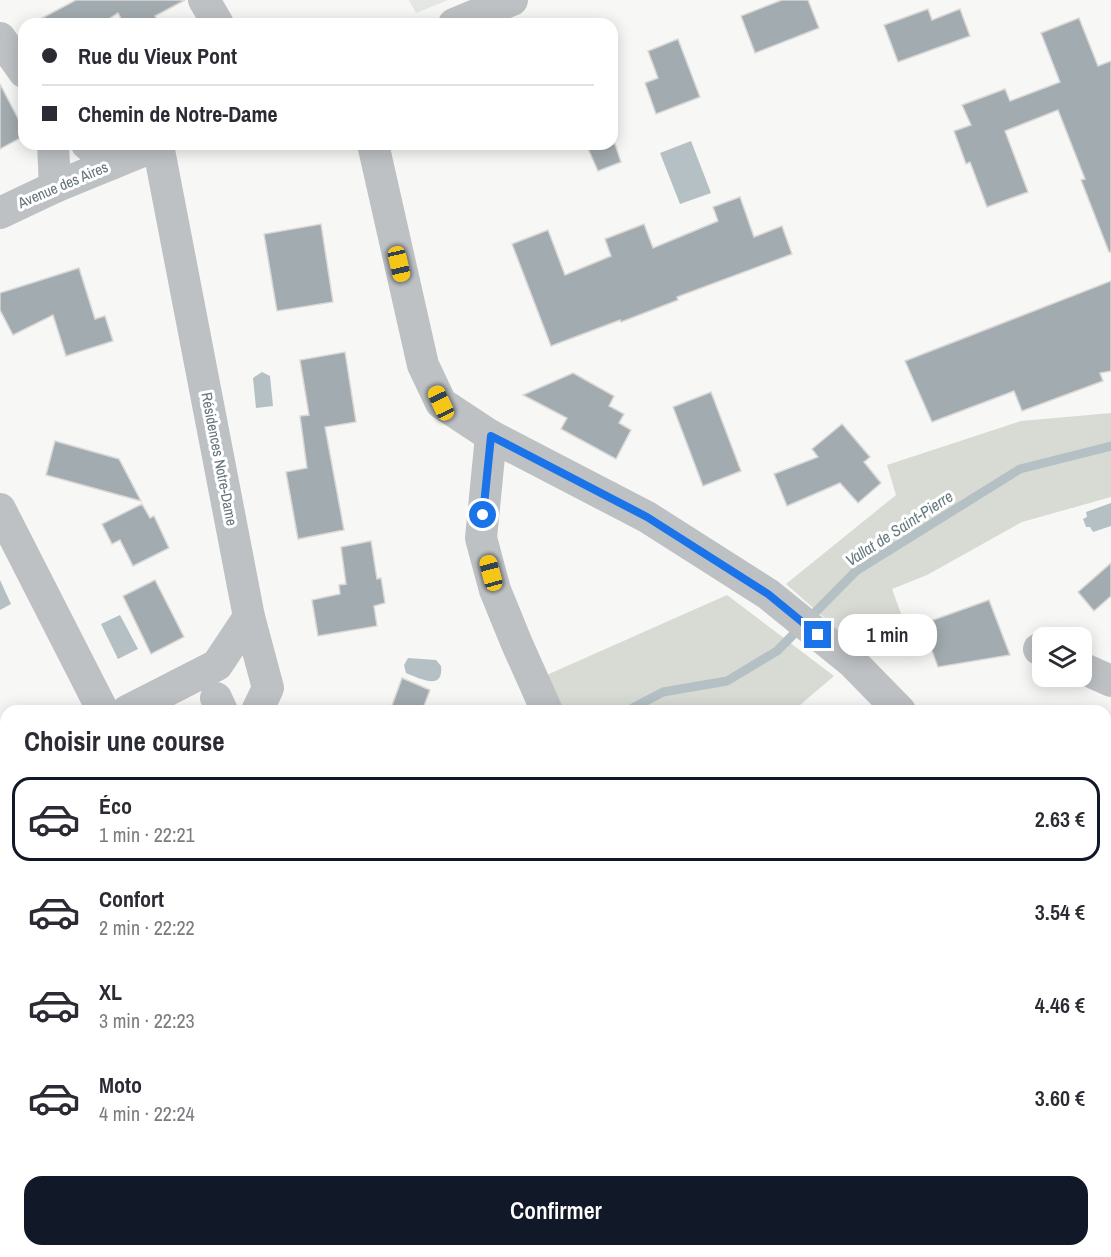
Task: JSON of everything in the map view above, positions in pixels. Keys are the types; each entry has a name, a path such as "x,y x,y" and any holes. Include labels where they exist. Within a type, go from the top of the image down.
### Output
{"street":[{"path":"204,0 214,18"},
{"path":"468,18 512,0"},
{"path":"0,38 18,64"},
{"path":"53,150 55,187"},
{"path":"94,150 111,164"},
{"name":"Avenue des Aires","path":"0,213 55,187 146,150"},
{"name":"Résidences Notre-Dame","path":"160,150 249,617 268,688 260,705"},
{"path":"374,150 423,365 441,403 491,436 647,517 768,594 852,662 894,705"},
{"path":"491,436 481,538 495,590 544,705"},
{"path":"0,508 101,705"},
{"path":"139,705 217,665 249,617"},
{"path":"1092,672 1111,681"}],"shaded area":[{"path":"409,0 448,0 416,13"},
{"path":"691,141 711,193 680,204 660,153"},
{"path":"262,372 270,376 273,406 256,408 253,378"},
{"path":"1111,413 1111,497 1022,522 927,575 892,589 908,633 863,652 786,584 896,495 887,465 1021,421"},
{"path":"1111,503 1111,526 1093,532 1090,527 1086,527 1083,519 1087,517 1086,512"},
{"path":"0,580 11,604 0,610"},
{"path":"727,595 834,676 800,705 532,705 549,674"},
{"path":"120,615 138,649 118,659 101,624"},
{"path":"408,658 436,660 441,666 439,679 424,680 406,673 404,665"}],"building":[{"path":"76,0 185,0 155,16 156,18 121,18 118,13 110,18 42,18"},
{"path":"782,0 808,0 819,28 755,53 741,16"},
{"path":"928,9 932,20 960,9 970,36 898,62 884,25"},
{"path":"1079,18 1098,66 1111,61 1111,252 1109,252 1081,180 1085,179 1058,110 1005,131 1028,192 987,207 970,162 966,164 954,131 971,125 962,105 1005,89 1010,101 1060,82 1041,33"},
{"path":"678,39 700,97 656,114 645,83 658,78 648,51"},
{"path":"0,84 18,118 18,139 0,149"},
{"path":"589,150 617,150 621,162 598,171"},
{"path":"740,197 754,237 782,226 792,254 677,297 678,300 621,322 620,320 551,346 512,244 548,230 565,275 611,256 605,239 644,224 653,248 718,221 713,207"},
{"path":"321,224 333,302 277,311 264,234"},
{"path":"79,268 95,319 105,316 113,341 66,356 53,315 13,335 0,310 0,293"},
{"path":"1111,281 1111,371 1100,373 1103,381 1022,411 1014,391 932,422 905,361"},
{"path":"345,352 356,422 325,427 344,530 298,539 286,472 307,468 300,416 309,415 300,360"},
{"path":"573,373 614,396 609,406 624,414 619,423 631,430 616,459 561,429 567,418 523,395"},
{"path":"711,392 741,471 703,486 673,407"},
{"path":"842,424 870,457 864,462 881,483 858,503 840,483 787,506 774,474 818,457 812,449"},
{"path":"55,441 119,459 141,501 46,475"},
{"path":"142,504 150,518 154,516 169,548 133,566 120,540 112,544 102,524"},
{"path":"371,541 377,579 381,578 385,603 374,606 377,626 318,636 312,600 340,594 339,585 346,584 341,547"},
{"path":"1111,563 1111,596 1094,611 1078,592"},
{"path":"155,580 184,637 151,654 123,596"},
{"path":"989,600 1010,655 938,667 922,624"},
{"path":"402,678 430,690 424,705 392,705"}],"waterway":[{"name":"Vallat de Saint-Pierre","path":"638,705 663,692 727,681 777,651 856,571 1020,469 1111,446"}],"route":[{"path":"483,515 491,436 647,517 768,594 818,635"}]}
